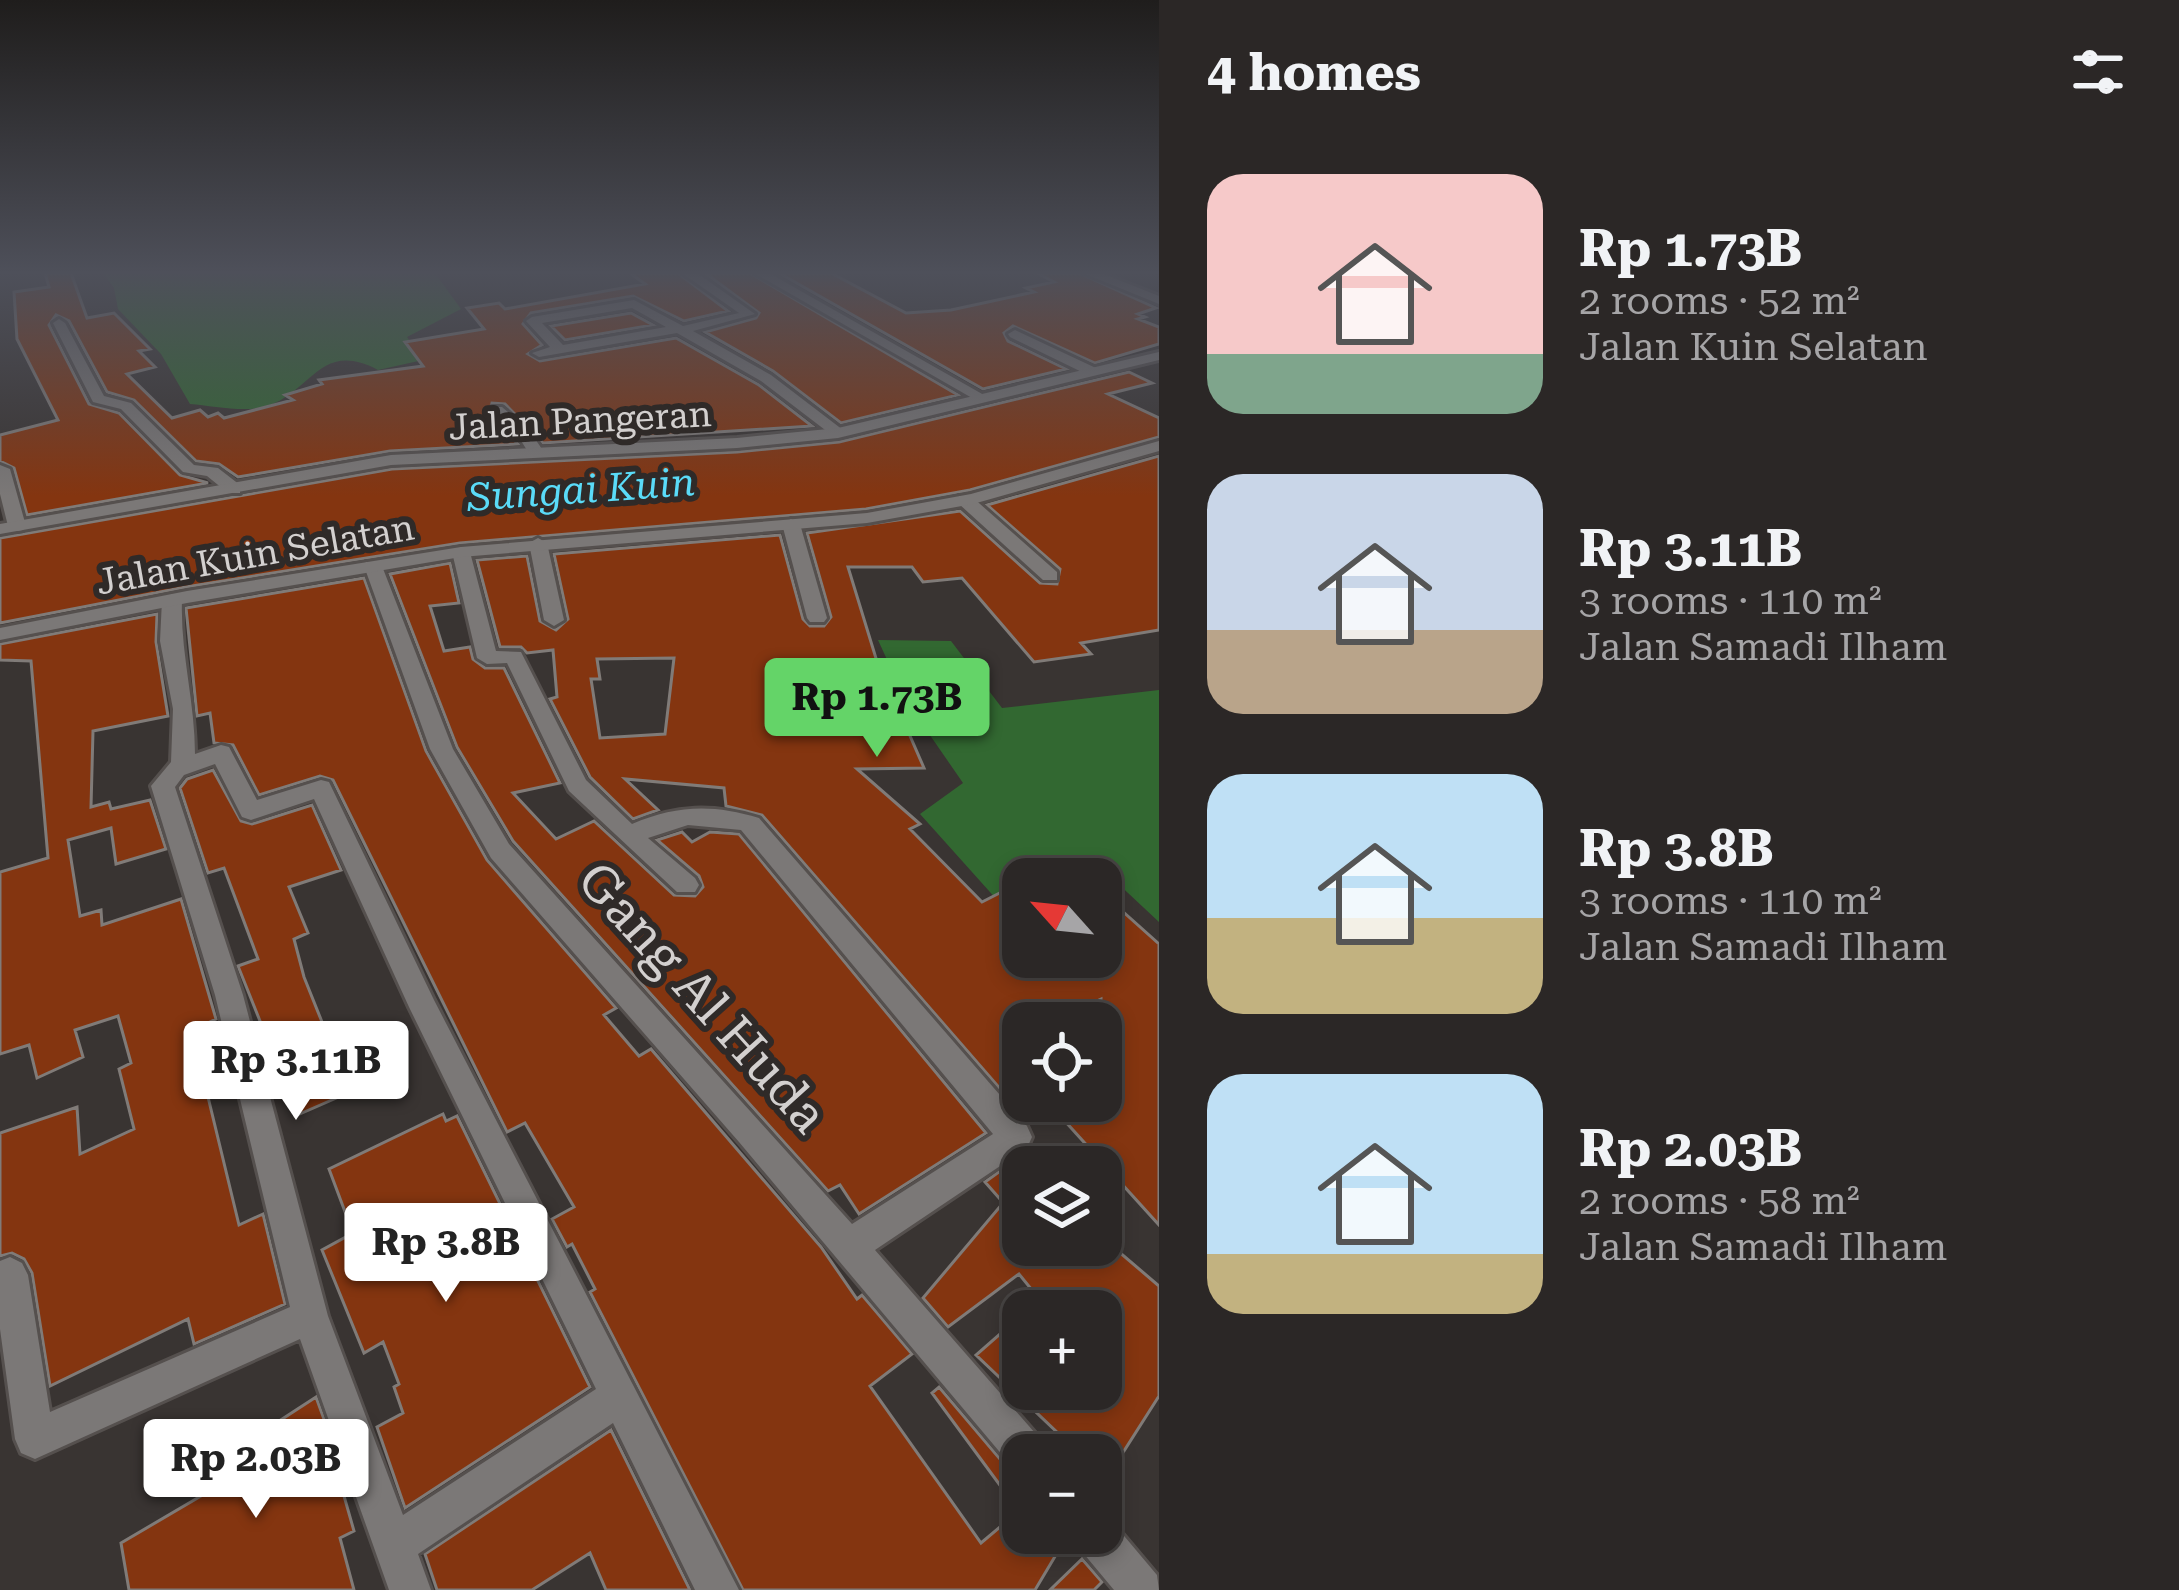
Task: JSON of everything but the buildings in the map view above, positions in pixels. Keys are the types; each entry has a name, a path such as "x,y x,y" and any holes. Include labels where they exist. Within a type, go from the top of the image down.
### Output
{"street":[{"path":"71,347 98,400 124,405 189,469 212,471 234,489"},
{"path":"539,353 570,347"},
{"path":"711,347 766,378 838,433"},
{"path":"891,347 984,399"},
{"path":"1042,347 1093,372"},
{"name":"Jalan Pangeran","path":"8,528 392,460 838,433 1159,356"},
{"path":"497,410 524,433 536,452"},
{"name":"Jalan Kuin Selatan","path":"0,634 460,552 791,524 965,500 1159,446"},
{"path":"2,469 8,528"},
{"path":"965,500 1050,576"},
{"path":"791,524 818,618"},
{"path":"538,544 554,620"},
{"path":"460,552 487,658 514,656 577,785 686,885"},
{"name":"Gang Al Huda","path":"373,566 426,721 472,813 500,851 1010,1434"},
{"path":"172,600 170,641 184,709 183,766"},
{"path":"410,1590 310,1316 229,995 163,785 183,766 221,752 250,811 321,788 423,1007 718,1590"},
{"path":"629,836 665,817 687,814 732,817 750,824 1016,1137 850,1246"},
{"path":"10,1275 35,1439 310,1316"},
{"path":"394,1545 621,1395"},
{"path":"1112,1554 1144,1590 1159,1583"}],"green space":[{"path":"155,347 414,347 423,360 378,370 359,362 330,364 283,399 250,409 190,404"},
{"path":"878,640 951,641 1002,708 1159,690 1159,922 1122,887 1122,858 1002,858 1002,900 998,901 920,814 963,783 905,699"}],"water label":[{"name":"Sungai Kuin","path":"581,489"}]}
